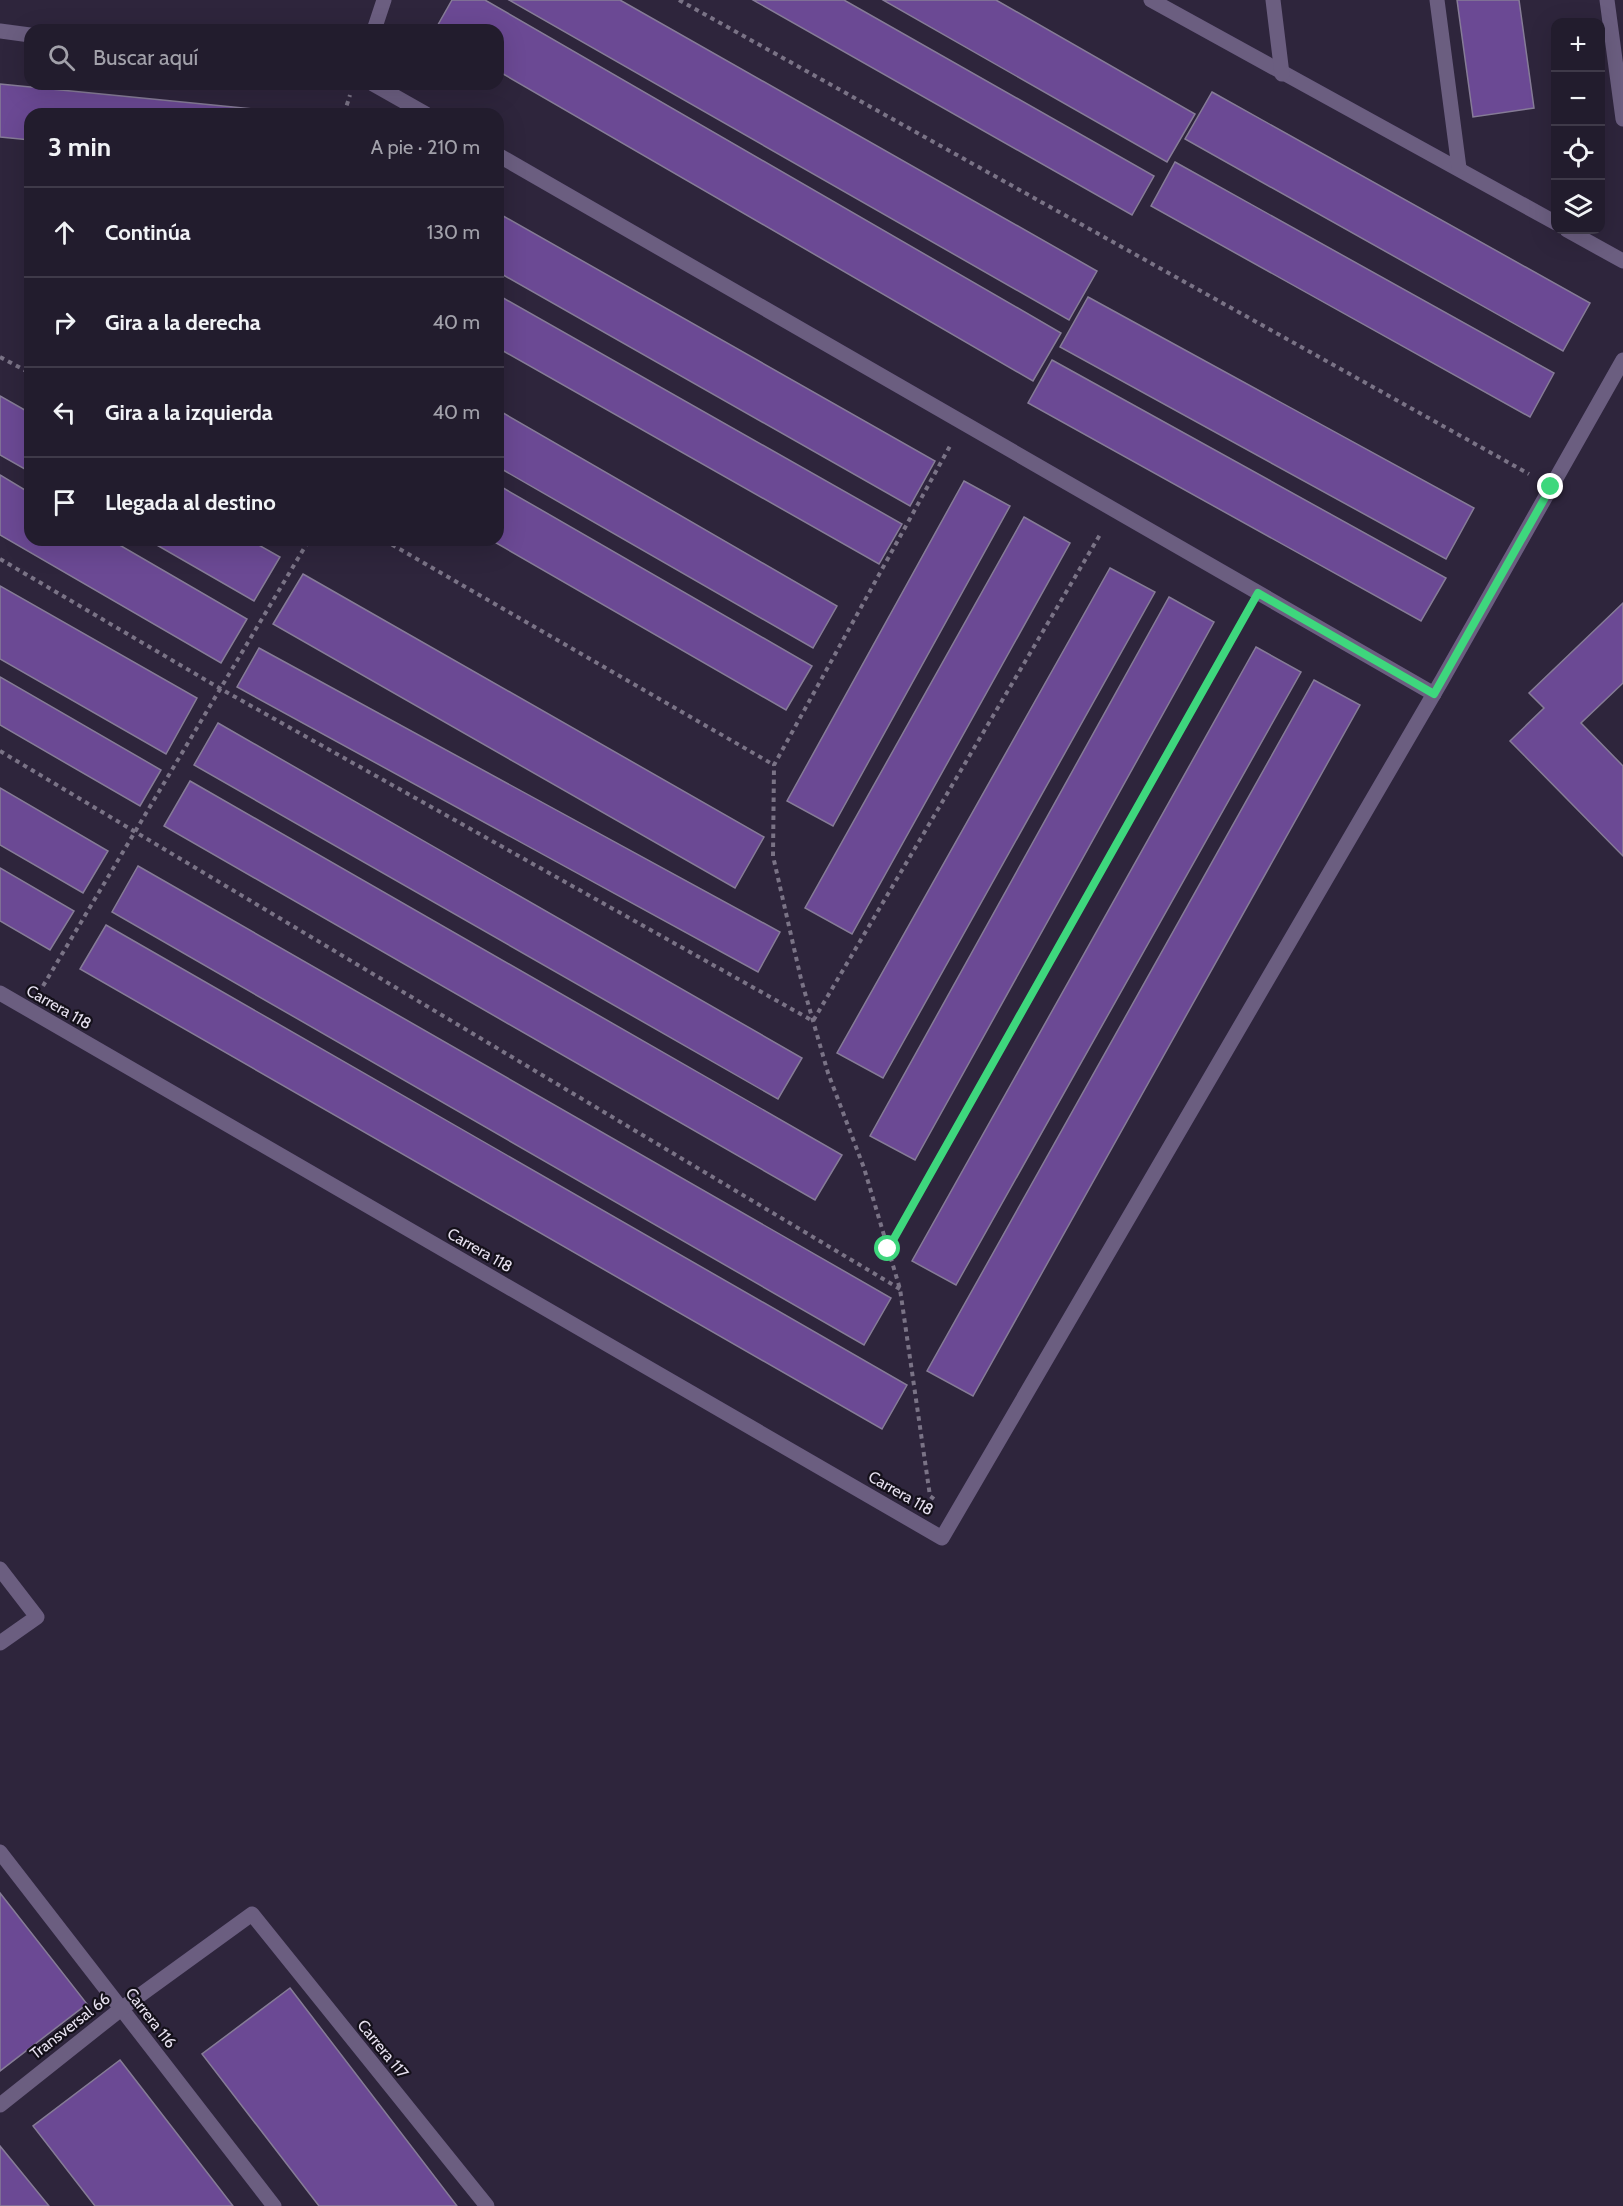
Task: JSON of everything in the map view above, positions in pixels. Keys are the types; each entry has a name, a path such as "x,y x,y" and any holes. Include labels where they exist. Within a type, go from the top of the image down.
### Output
{"street":[{"path":"376,24 384,0"},
{"path":"1151,0 1551,220"},
{"path":"1273,0 1282,74"},
{"path":"1437,0 1459,168"},
{"path":"1607,0 1623,119"},
{"path":"0,31 24,34"},
{"path":"384,90 415,108"},
{"path":"504,158 1434,694"},
{"path":"1574,234 1623,261"},
{"path":"957,1514 1434,694 1623,360"},
{"name":"Carrera 118","path":"0,993 942,1538 957,1514"},
{"path":"0,1569 37,1617 0,1643"},
{"name":"Carrera 116","path":"0,1852 274,2206"},
{"name":"Transversal 66","path":"0,2105 121,2009 252,1914"},
{"name":"Carrera 117","path":"252,1914 487,2206"}],"path":[{"path":"679,0 1551,487"},
{"path":"0,357 24,370"},
{"path":"957,1514 930,1496 900,1289 864,1168 828,1073 801,979 773,856 774,765 964,422"},
{"path":"813,1021 1115,509"},
{"path":"29,1010 305,546"},
{"path":"394,546 774,765"},
{"path":"0,559 221,689 813,1021"},
{"path":"888,1249 1258,593"},
{"path":"0,751 136,830 900,1289"}],"building":[{"path":"452,0 485,0 1061,333 1033,381 504,74 504,24 438,24"},
{"path":"509,0 620,0 1097,271 1069,320"},
{"path":"753,0 844,0 1154,176 1132,215"},
{"path":"883,0 996,0 1195,114 1167,162"},
{"path":"1457,0 1519,0 1534,108 1473,117"},
{"path":"0,84 24,86 24,90 61,90 242,108 24,108 24,139 0,137"},
{"path":"1212,92 1590,303 1563,351 1185,139"},
{"path":"1175,162 1554,373 1530,417 1151,206"},
{"path":"504,216 935,461 910,506 504,275"},
{"path":"1088,297 1474,508 1446,559 1060,347"},
{"path":"504,298 902,524 879,564 504,351"},
{"path":"1052,360 1446,578 1421,621 1028,403"},
{"path":"0,396 24,410 24,469 0,455"},
{"path":"504,413 837,606 813,648 504,470"},
{"path":"0,475 24,489 24,546 121,546 247,619 221,663 0,535"},
{"path":"964,481 1010,506 833,826 787,801"},
{"path":"504,488 812,666 786,710 501,546 504,546"},
{"path":"1024,517 1070,543 852,934 805,908"},
{"path":"158,546 261,546 280,557 254,601"},
{"path":"1110,568 1155,592 883,1078 837,1053"},
{"path":"303,574 764,837 735,888 273,624"},
{"path":"0,586 197,698 166,754 0,659"},
{"path":"1169,597 1214,622 915,1160 870,1136"},
{"path":"1623,603 1623,683 1581,723 1623,766 1623,856 1510,741 1544,708 1529,693"},
{"path":"1256,647 1301,672 956,1285 912,1261"},
{"path":"259,648 780,932 758,972 237,687"},
{"path":"0,677 161,770 140,806 0,725"},
{"path":"1314,680 1360,705 973,1396 927,1371"},
{"path":"218,723 802,1058 778,1099 194,765"},
{"path":"190,781 842,1155 815,1200 164,826"},
{"path":"0,788 108,851 83,893 0,845"},
{"path":"138,866 891,1298 864,1345 112,912"},
{"path":"0,868 74,911 50,950 0,921"},
{"path":"106,925 907,1385 882,1429 80,969"},
{"path":"0,1893 87,2004 0,2071"},
{"path":"290,1988 457,2206 319,2206 202,2054"},
{"path":"120,2060 233,2206 95,2206 33,2126"},
{"path":"0,2146 49,2206 0,2206"}],"route":[{"path":"888,1249 1258,593 1434,694 1551,487"}]}
